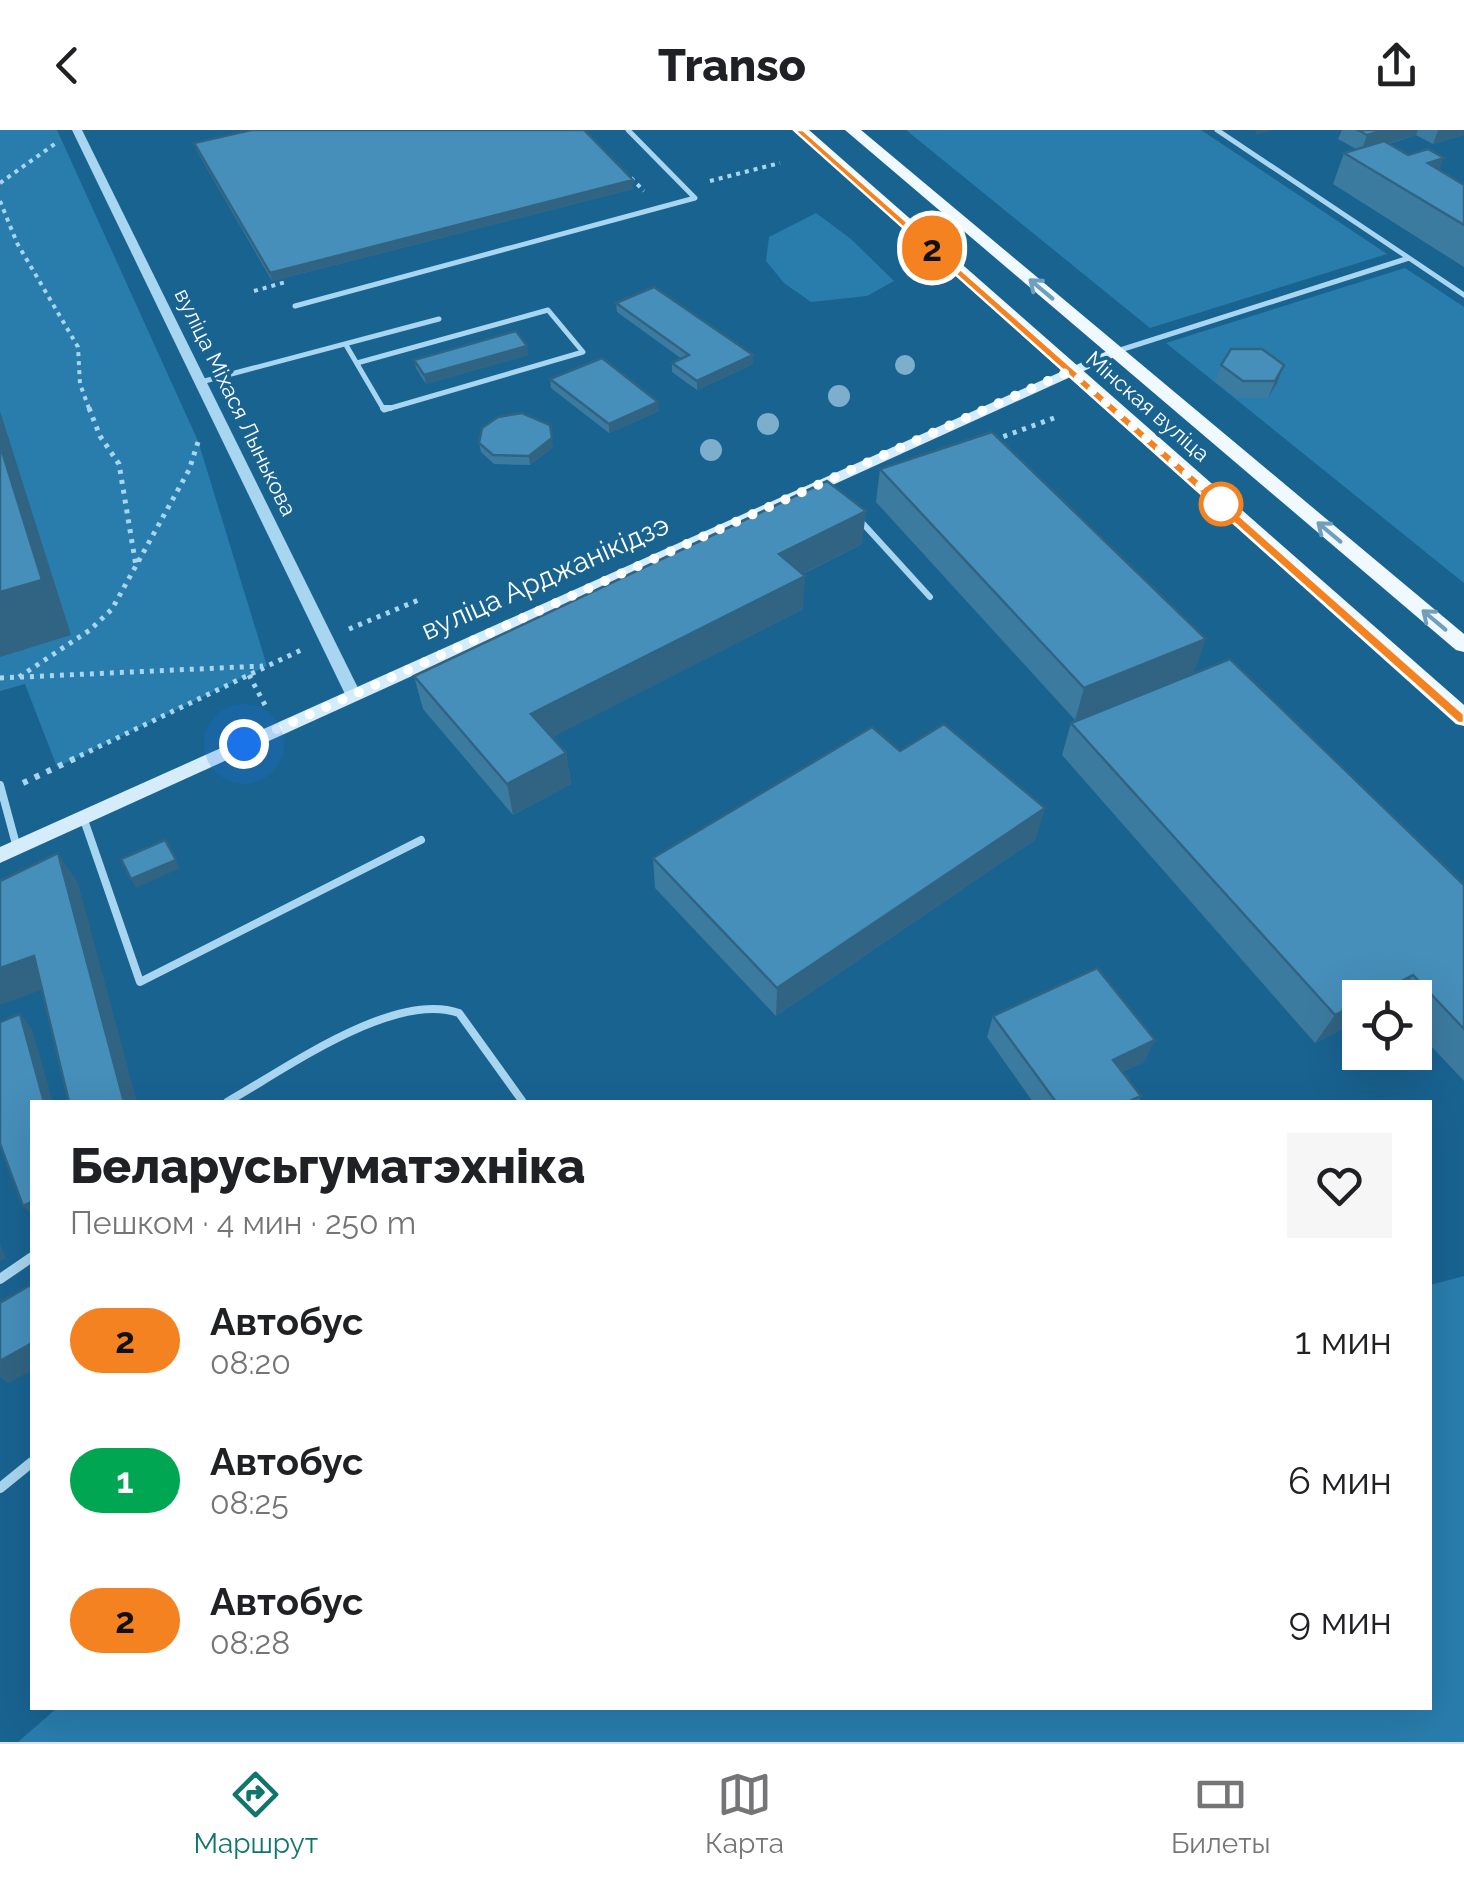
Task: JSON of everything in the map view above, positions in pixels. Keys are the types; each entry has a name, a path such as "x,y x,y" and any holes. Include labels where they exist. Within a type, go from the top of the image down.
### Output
{"main road":[{"name":"Мінская вуліца","path":"800,130 1464,718"},
{"name":"Мінская вуліца","path":"852,130 1464,645"},
{"name":"вуліца Арджанікідзэ","path":"9,852 1114,352"}],"street":[{"name":"вуліца Міхася Лынькова","path":"77,130 353,694"}],"lane":[{"path":"295,306 695,198 628,130"},
{"path":"1218,130 1464,295"},
{"path":"1114,352 1408,258"},
{"path":"346,344 384,410 583,352 548,310 357,363"},
{"path":"201,382 440,320"},
{"path":"824,481 838,496"},
{"path":"846,505 930,597"},
{"path":"1,789 9,852"},
{"path":"83,817 140,982 421,840"},
{"path":"231,1100 324,1049 416,1008 442,1007 458,1012 523,1100"},
{"path":"0,1279 30,1259"},
{"path":"0,1488 30,1464"}],"path":[{"path":"0,182 60,140"},
{"path":"0,201 17,243 78,347 80,384 100,436 119,464 136,566"},
{"path":"19,678 104,620 189,470 212,406"},
{"path":"1,789 326,638 422,599"},
{"path":"0,678 268,666"}],"shaded area":[{"path":"0,130 57,130 198,441 267,666 57,767 25,684 0,691"},
{"path":"906,130 1201,130 1387,254 1150,328"},
{"path":"816,213 851,239 894,281 867,296 811,302 784,283 766,261 769,237"},
{"path":"1405,268 1464,307 1464,583 1166,343"},
{"path":"1464,1276 1464,1742 18,1742 55,1710 1432,1710 1432,1284"}],"building":[{"path":"251,130 584,130 633,180 270,273 194,143"},
{"path":"1358,130 1385,130 1367,135"},
{"path":"1384,141 1408,155 1428,149 1444,158 1428,163 1464,185 1464,225 1344,153"},
{"path":"654,287 753,355 697,381 672,363 689,355 616,303"},
{"path":"516,331 527,346 424,375 414,360"},
{"path":"1231,349 1262,349 1284,365 1275,381 1243,381 1221,365"},
{"path":"602,358 658,402 609,424 550,379"},
{"path":"522,413 550,425 552,438 529,456 493,455 479,443 482,428 498,417"},
{"path":"992,432 1206,639 1084,688 880,469"},
{"path":"0,445 42,580 0,592"},
{"path":"827,481 866,511 779,554 805,576 531,714 566,753 507,784 414,676"},
{"path":"1230,659 1464,885 1464,1029 1432,995 1432,980 1418,980 1413,975 1403,980 1342,980 1342,1011 1335,1015 1071,723"},
{"path":"944,724 1045,808 777,988 653,858 872,727 900,751"},
{"path":"165,840 176,860 131,879 121,859"},
{"path":"58,853 123,1100 69,1100 34,956 0,968 0,881"},
{"path":"1097,968 1155,1040 1113,1060 1141,1096 1132,1100 1055,1100 993,1016"},
{"path":"20,1014 43,1100 30,1100 30,1203 23,1206 0,1144 0,1022"},
{"path":"30,1285 30,1344 0,1361 0,1303"}],"bus line":[{"name":"2","path":"799,130 1464,718"}],"route":[{"path":"244,744 1070,371 1221,504"}]}
